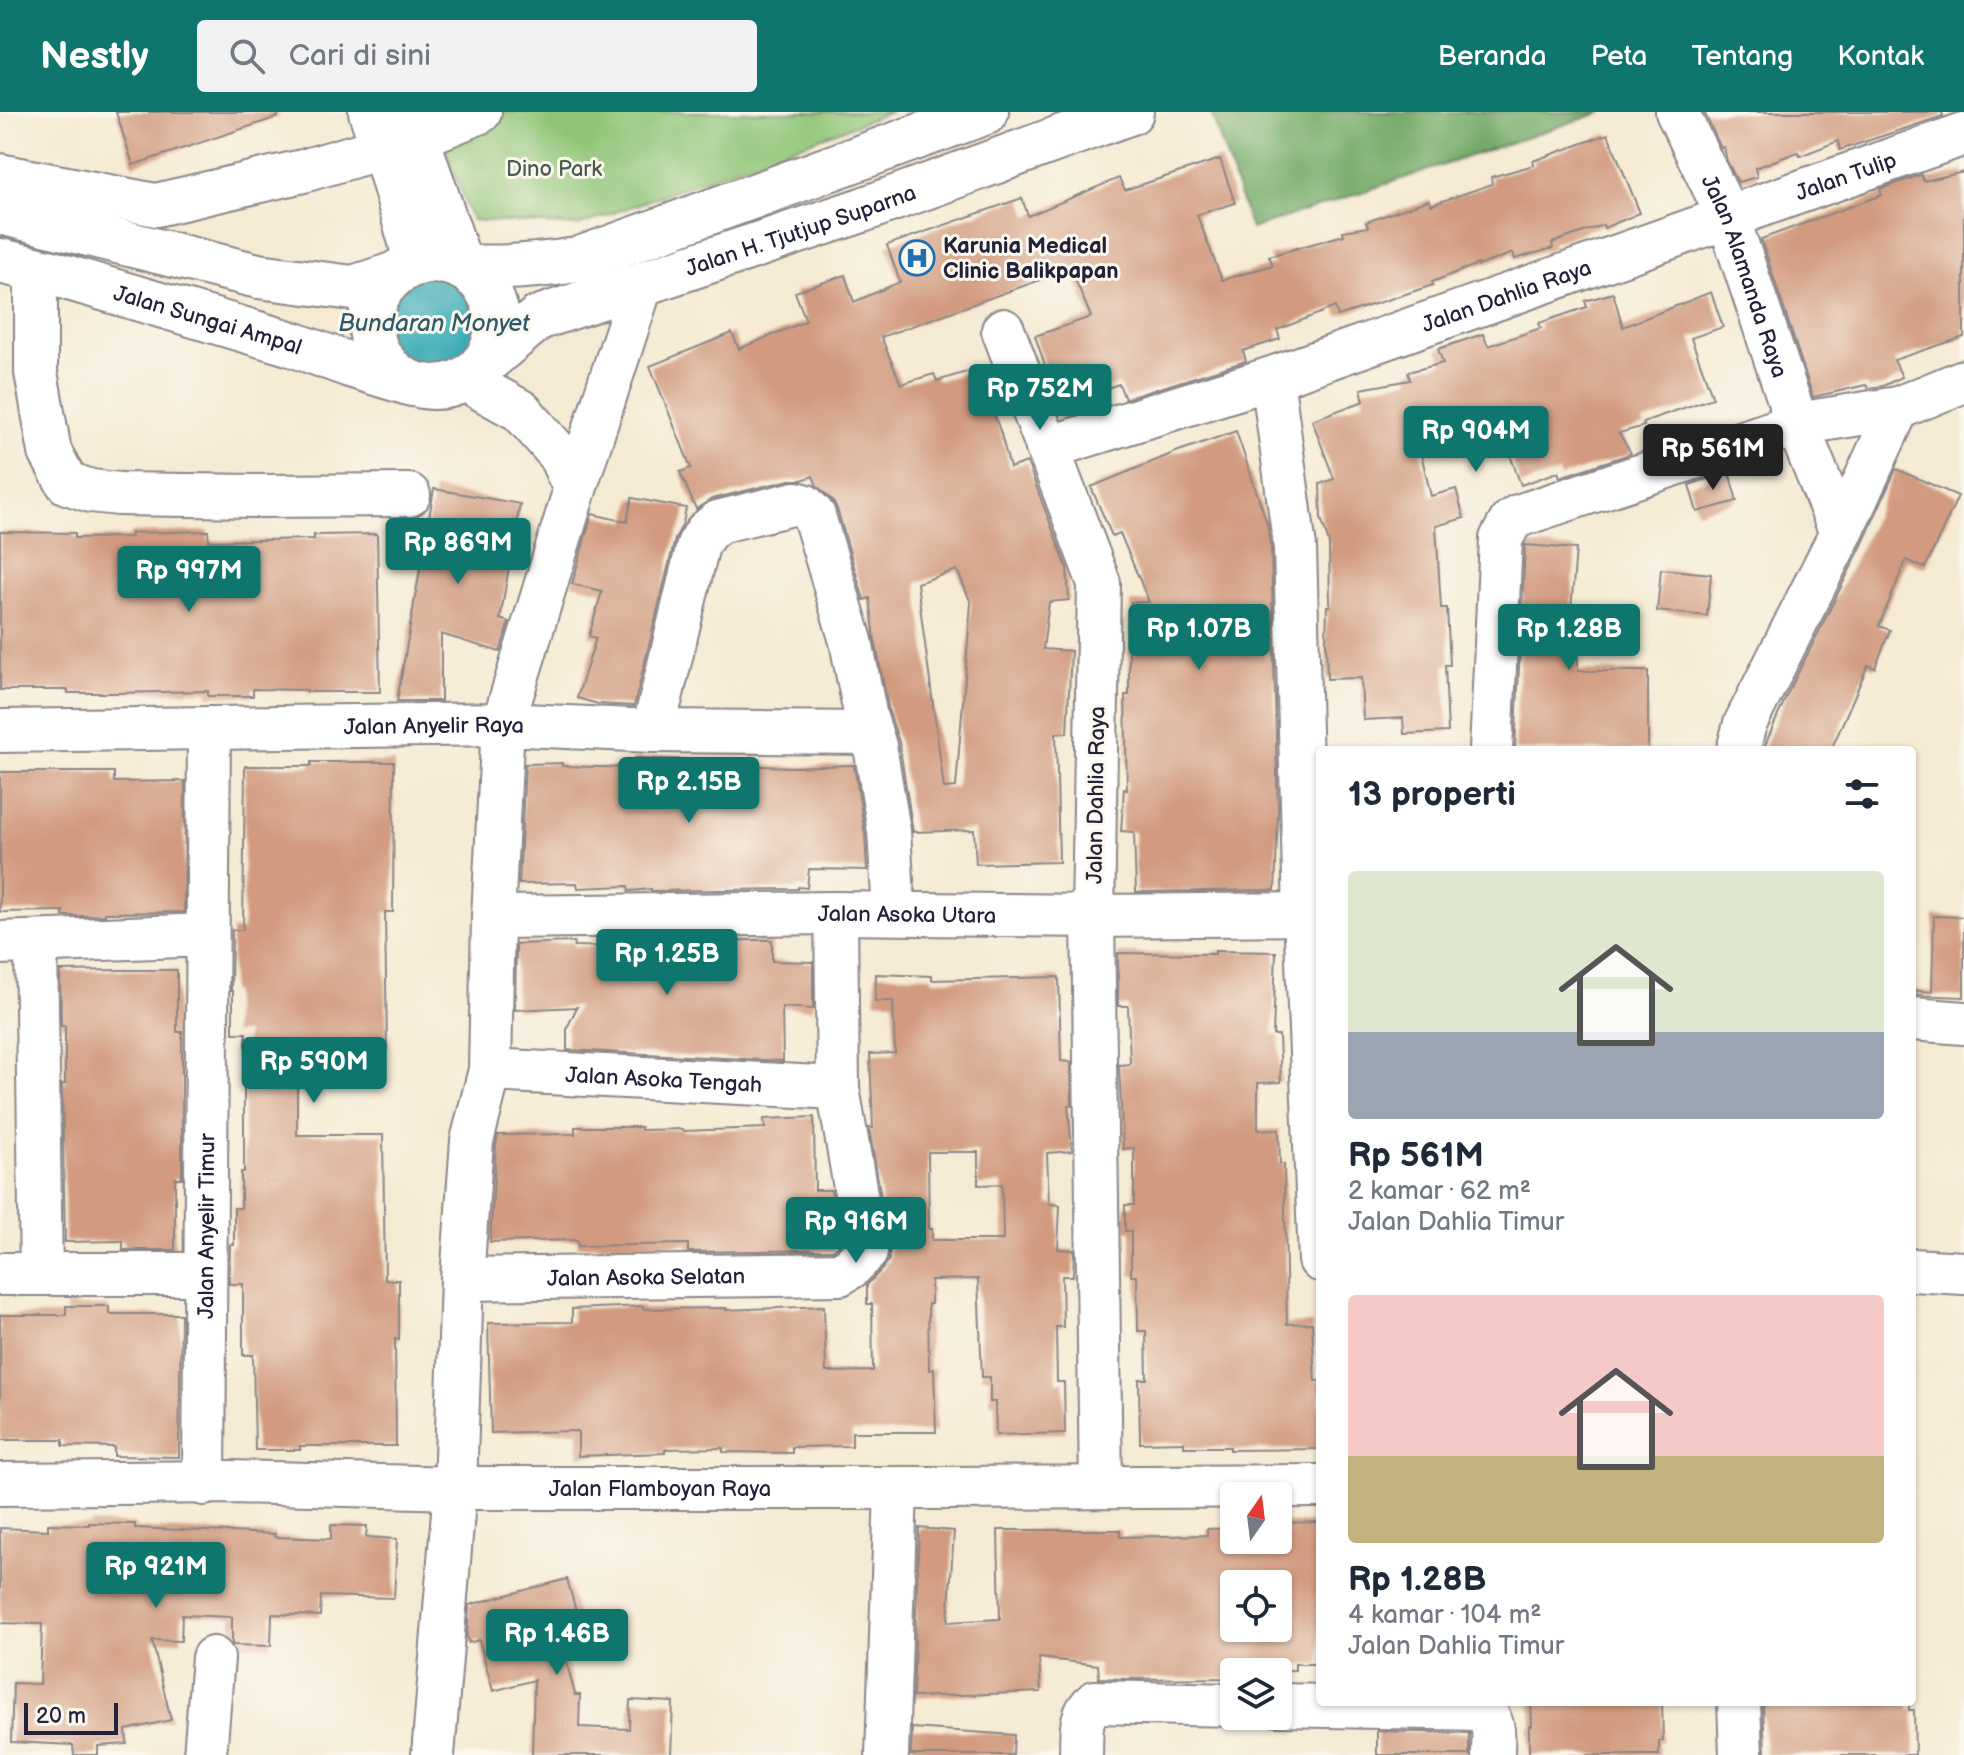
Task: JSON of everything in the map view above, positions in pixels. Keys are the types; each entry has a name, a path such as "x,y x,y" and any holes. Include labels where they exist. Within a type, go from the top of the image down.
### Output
{"main road":[{"name":"Jalan H. Tjutjup Suparna","path":"462,267 533,267 577,260 986,112"},
{"name":"Jalan H. Tjutjup Suparna","path":"474,372 538,318 862,210 1131,112"},
{"path":"0,212 258,276 353,288 404,269 432,261 448,262 462,267 481,281 493,301 498,323 494,346 474,372 439,387 412,384 391,371 377,351 370,327 374,303 387,282 404,269"},
{"name":"Jalan Sungai Ampal","path":"18,265 292,344 412,384"}],"street":[{"path":"0,175 156,205 303,171 395,127 480,112"},
{"name":"Jalan Alamanda Raya","path":"1677,112 1728,217 1797,424 1841,533"},
{"path":"395,127 462,267"},
{"path":"395,127 404,269"},
{"name":"Jalan Tulip","path":"1728,217 1964,134"},
{"name":"Jalan Dahlia Raya","path":"1101,1487 1093,916 1099,583 1047,448 1272,378 1728,217"},
{"path":"18,265 50,452 67,483 91,491 119,494 409,495"},
{"path":"433,1755 455,1488 462,1279 472,1141 490,1070 493,917 503,724 642,283"},
{"path":"1003,330 1047,448"},
{"path":"474,372 521,411 558,453 575,489"},
{"path":"1272,378 1295,548 1312,914 1316,1087"},
{"path":"1491,746 1501,539 1511,521 1518,516 1797,424 1898,408 1964,381"},
{"path":"1739,746 1745,724 1841,533 1898,408"},
{"path":"653,731 698,545 706,532 718,522 796,503 804,505 814,516 851,641 875,746 889,831 894,913"},
{"name":"Jalan Anyelir Raya","path":"0,731 503,724 653,731 870,733"},
{"name":"Jalan Anyelir Timur","path":"204,1484 209,728"},
{"name":"Jalan Asoka Utara","path":"493,917 836,913 1093,916 1312,914"},
{"name":"Jalan Asoka Selatan","path":"462,1279 840,1274 851,1267 866,1252 838,1088 836,913"},
{"path":"204,1274 20,1274 18,943 207,935"},
{"path":"1916,1019 1964,1023"},
{"name":"Jalan Asoka Tengah","path":"490,1070 838,1088"},
{"path":"1916,1270 1964,1273"},
{"name":"Jalan Flamboyan Raya","path":"0,1484 232,1482 455,1488 1316,1486"},
{"path":"887,1755 896,1488"},
{"path":"205,1755 213,1658"},
{"path":"1081,1755 1085,1711 1095,1702 1220,1705"},
{"path":"1292,1705 1316,1706"},
{"path":"1329,1706 1481,1709 1491,1719 1493,1726 1493,1755"},
{"path":"1739,1706 1741,1755"}],"green space":[{"name":"Dino Park","path":"496,112 891,112 578,226 472,220 440,134"},
{"path":"1211,112 1603,112 1251,229"}],"water":[{"name":"Bundaran Monyet","path":"438,266 457,271 473,281 485,295 491,313 491,332 457,375 438,379 420,377 390,357 381,341 377,323 380,305 389,289 419,268"}],"building":[{"path":"116,112 277,112 278,117 133,165"},
{"path":"1704,112 1942,112 1943,116 1840,150 1838,141 1800,156 1798,152 1755,168 1757,177 1738,182 1727,161 1724,147 1721,148"},
{"path":"1608,134 1640,213 1604,228 1603,225 1552,243 1553,248 1515,259 1513,253 1478,264 1432,282 1433,285 1338,316 1335,307 1277,330 1280,339 1243,351 1246,361 1125,399 1119,384 1058,404 1035,336 1091,317 1071,269 881,337 901,384 934,374 937,381 979,368 1010,468 1027,462 1067,568 1069,600 1049,602 1043,649 1071,651 1067,733 1056,733 1059,862 976,864 974,830 913,832 899,742 889,712 875,640 870,598 864,600 832,500 817,486 813,476 712,499 696,509 680,472 691,468 650,366 732,333 739,349 806,321 795,292 845,275 854,302 900,282 887,245 1022,198 1028,216 1119,178 1125,190 1220,159 1235,203 1197,215 1222,280 1273,265 1269,256 1344,235 1343,231 1368,227 1366,222 1429,200 1431,205 1492,184 1491,177 1534,165 1533,161","holes":["957,570 971,603 956,787 944,788 917,583"]},
{"path":"1964,172 1964,337 1894,360 1902,377 1883,386 1868,388 1866,385 1813,397 1761,239 1882,195 1880,189 1921,175 1923,181"},
{"path":"1711,292 1723,327 1691,338 1713,398 1619,433 1631,453 1560,477 1558,472 1521,485 1498,422 1418,441 1431,496 1456,489 1464,518 1436,526 1441,608 1447,608 1450,665 1445,665 1448,732 1404,734 1403,718 1363,720 1361,678 1327,679 1329,543 1321,518 1320,484 1334,479 1312,420 1364,401 1361,389 1410,380 1408,372 1443,363 1438,349 1483,334 1488,346 1541,328 1539,323 1587,307 1585,301 1613,293 1623,327"},
{"path":"1236,431 1267,523 1271,550 1278,813 1275,890 1136,892 1134,832 1121,831 1124,789 1127,790 1125,695 1129,695 1131,602 1149,602 1120,533 1112,536 1091,487"},
{"path":"1896,469 1958,496 1925,568 1906,560 1879,626 1890,630 1875,668 1868,665 1833,746 1765,746 1786,697 1863,543"},
{"path":"1729,472 1737,501 1697,512 1689,485"},
{"path":"434,489 520,504 500,619 509,622 500,652 441,634 441,701 397,701"},
{"path":"632,498 686,508 675,539 634,706 598,704 577,698 596,638 589,636 602,591 572,584 592,514 627,522"},
{"path":"208,531 209,541 377,534 380,692 253,689 253,696 208,696 208,691 68,693 68,690 0,690 0,532 75,533 75,538"},
{"path":"1525,545 1576,549 1570,623 1575,623 1578,671 1648,671 1648,746 1515,746"},
{"path":"1661,569 1711,574 1707,616 1657,611"},
{"path":"635,758 792,767 854,765 865,834 867,870 809,869 807,888 798,889 629,891 628,886 578,888 577,883 519,884 525,764 634,768"},
{"path":"311,762 394,762 393,912 385,912 387,1049 301,1049 301,1076 297,1076 297,1135 383,1135 385,1280 399,1280 399,1340 395,1339 396,1446 300,1446 300,1450 255,1450 253,1355 243,1355 243,1284 229,1284 230,1245 234,1245 234,1208 241,1208 241,1172 244,1172 246,1033 233,1033 231,991 232,930 243,930 245,766 311,766"},
{"path":"0,772 114,772 114,782 185,781 184,912 63,916 63,911 0,912"},
{"path":"1934,916 1964,917 1964,997 1916,995 1916,990 1932,992"},
{"path":"772,940 772,961 813,962 813,1009 782,1007 783,1061 567,1050 567,1028 577,1007 515,1010 516,944 574,942 574,946 652,951 685,947 684,944"},
{"path":"1215,951 1276,952 1273,1035 1279,1035 1281,1082 1258,1083 1258,1130 1279,1129 1280,1164 1284,1164 1287,1324 1312,1323 1316,1449 1230,1450 1230,1447 1184,1447 1184,1442 1140,1443 1139,1379 1147,1379 1146,1331 1138,1331 1137,1276 1131,1276 1131,1231 1125,1231 1125,1205 1134,1205 1134,1148 1123,1149 1119,1065 1130,1064 1128,1006 1118,1006 1118,953 1215,954"},
{"path":"177,970 177,1032 182,1032 182,1178 175,1178 175,1250 123,1250 123,1241 65,1242 62,1084 65,1084 65,1026 61,1026 60,971"},
{"path":"876,974 932,976 932,980 1059,977 1061,1061 1071,1062 1072,1106 1068,1105 1072,1151 1047,1153 1049,1204 1060,1205 1058,1249 1074,1250 1073,1276 1062,1276 1063,1327 1056,1327 1057,1382 1064,1382 1065,1433 996,1435 995,1402 990,1402 990,1377 982,1377 978,1279 931,1280 931,1304 928,1304 929,1370 934,1369 936,1432 852,1432 852,1446 792,1447 792,1453 723,1452 723,1448 578,1456 578,1431 491,1433 488,1323 572,1322 572,1309 643,1306 643,1309 726,1310 824,1306 826,1372 873,1371 872,1304 867,1304 867,1285 889,1260 890,1249 869,1128 873,1128 870,1054 895,1053 893,1001 875,1001","holes":["928,1152 978,1152 978,1185 1002,1184 1003,1240 932,1240 932,1229 929,1229"]},
{"path":"814,1117 815,1190 831,1190 840,1244 833,1250 688,1252 688,1244 578,1246 577,1240 490,1242 498,1135 575,1134 575,1127 641,1127 641,1130 683,1131 765,1128 764,1119"},
{"path":"66,1306 109,1306 109,1314 181,1314 179,1457 114,1456 114,1447 63,1446 63,1440 0,1440 0,1315 66,1315"},
{"path":"1316,1522 1316,1664 1295,1664 1295,1670 1292,1670 1292,1658 1220,1658 1220,1678 1125,1679 1099,1678 1098,1665 1039,1658 1041,1692 913,1697 919,1528 954,1531 948,1622 1000,1619 998,1530 1120,1530 1120,1537 1207,1535 1207,1529 1220,1529 1220,1554 1292,1554 1292,1523"},
{"path":"89,1523 331,1539 331,1525 367,1526 366,1537 397,1539 394,1598 321,1596 320,1616 272,1614 271,1646 232,1645 232,1617 182,1615 181,1641 152,1640 171,1720 126,1730 127,1744 98,1746 98,1755 74,1755 73,1745 11,1742 13,1683 40,1684 42,1624 0,1623 0,1528 48,1530 48,1524"},
{"path":"567,1579 577,1615 556,1620 575,1695 580,1695 579,1727 629,1729 630,1700 673,1702 671,1755 532,1755 534,1680 493,1691 479,1640 469,1643 467,1636 469,1605"},
{"path":"1531,1706 1662,1706 1663,1741 1659,1741 1659,1755 1529,1755 1529,1726 1532,1726"},
{"path":"1763,1706 1909,1706 1909,1710 1914,1710 1915,1755 1765,1755"},
{"path":"912,1728 1014,1735 1013,1755 911,1755"},
{"path":"1377,1731 1469,1733 1469,1755 1377,1755"}],"place":[{"name":"Karunia Medical Clinic Balikpapan","path":"917,258"}]}
